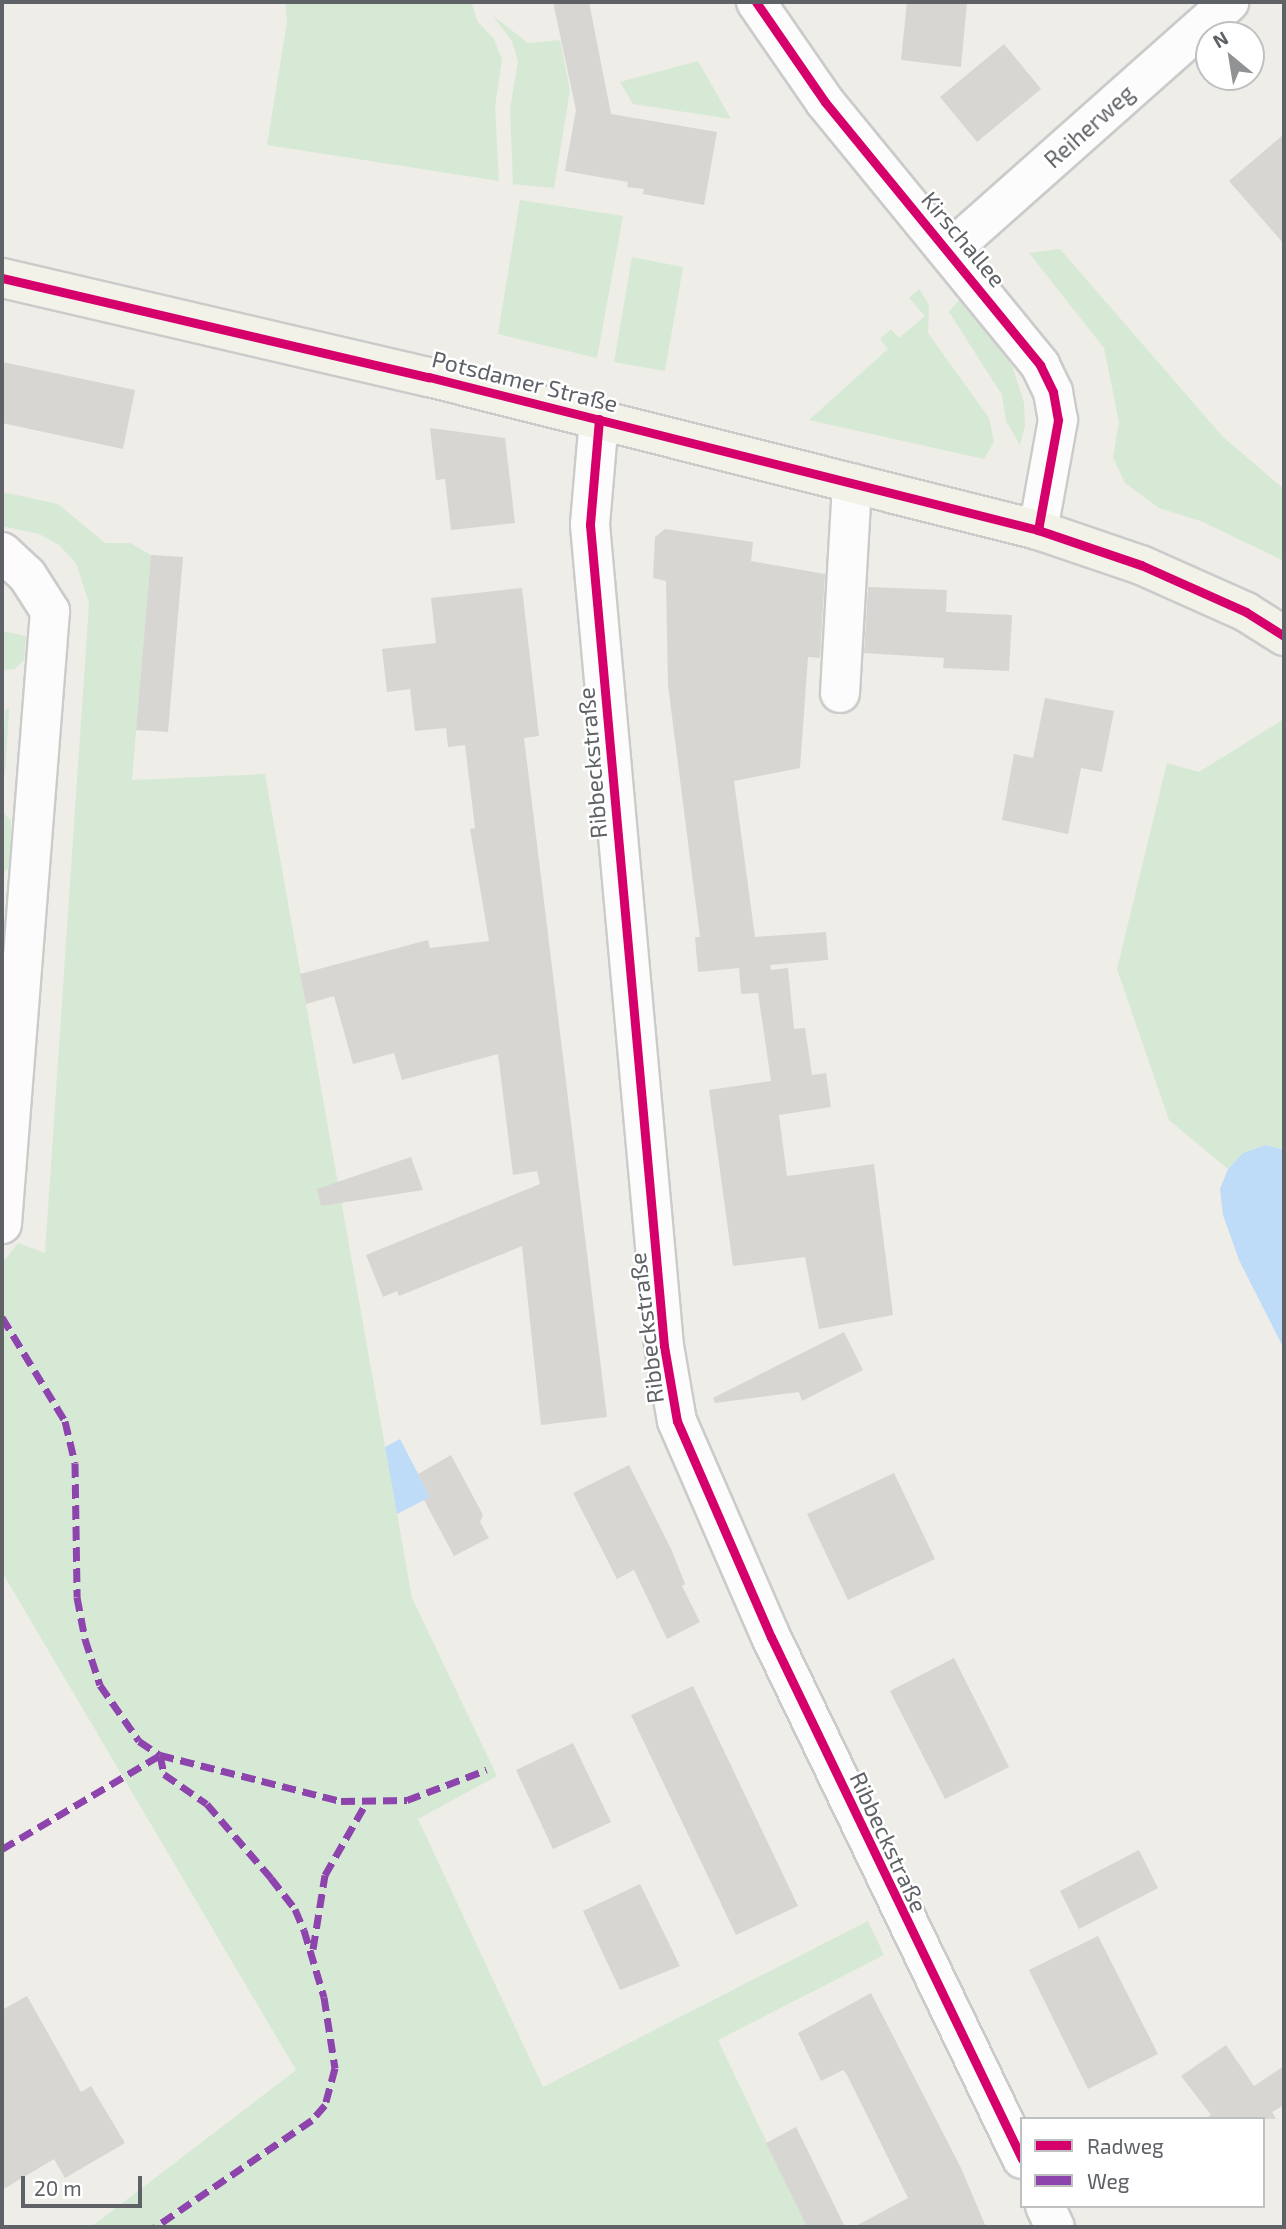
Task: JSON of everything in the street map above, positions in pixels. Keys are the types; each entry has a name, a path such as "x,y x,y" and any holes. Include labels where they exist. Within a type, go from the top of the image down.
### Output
{"main road":[{"name":"Potsdamer Straße","path":"2,278 599,419 1038,530 1141,565 1246,612 1284,636"}],"street":[{"name":"Kirschallee","path":"756,2 825,102 1012,326 1053,392 1058,420 1038,530"},
{"name":"Reiherweg","path":"949,251 1229,2"},
{"name":"Ribbeckstraße","path":"599,419 590,525 664,1346 677,1421 776,1647 1020,2155"},
{"path":"840,693 852,483"},
{"path":"2,552 27,575 50,611 2,1223"},
{"path":"1046,2208 1055,2227"}],"green space":[{"path":"285,2 471,2 478,22 494,39 502,59 495,107 499,181 267,145 287,22"},
{"path":"493,16 528,43 560,40 570,90 554,188 513,184 510,109 518,61 512,41"},
{"path":"698,61 731,119 633,104 620,82"},
{"path":"520,200 623,216 597,358 498,334"},
{"path":"1060,249 1223,437 1284,489 1284,561 1201,521 1159,508 1125,483 1113,457 1119,422 1104,348 1029,253"},
{"path":"632,257 683,267 665,371 614,362"},
{"path":"919,289 929,305 928,333 989,418 994,442 984,459 809,420 888,349 880,339 891,329 899,338 925,316 909,298"},
{"path":"959,300 987,325 1013,368 1024,403 1025,426 1020,445 1006,421 1002,395 949,312"},
{"path":"2,492 58,504 105,543 130,543 151,555 132,780 265,774 412,1598 497,1776 418,1819 543,2087 868,1921 884,1955 718,2040 807,2227 91,2227 296,2070 2,1572 2,1264 18,1243 45,1253 89,603 76,563 59,545 39,534 2,526"},
{"path":"2,631 26,636 24,660 15,669 4,670"},
{"path":"5,709 9,709 5,775 2,774"},
{"path":"1284,719 1284,1150 1266,1145 1243,1153 1228,1169 1169,1120 1117,969 1167,763 1199,772"},
{"path":"2,811 11,821 10,865 2,876"}],"water":[{"path":"1266,1145 1284,1150 1284,1349 1239,1260 1223,1215 1220,1189 1228,1169 1243,1153"},
{"path":"400,1439 430,1497 397,1514 385,1447"}],"building":[{"path":"553,2 589,2 611,114 717,132 704,205 643,194 644,189 627,187 628,182 565,171 576,110"},
{"path":"907,2 967,2 961,67 901,60"},
{"path":"1004,44 1041,89 977,142 940,97"},
{"path":"1284,134 1284,244 1229,181"},
{"path":"2,362 135,390 123,449 2,423"},
{"path":"430,428 505,438 515,523 451,530 445,479 436,480"},
{"path":"665,529 753,542 751,561 825,574 820,658 808,657 800,768 734,781 755,937 826,932 828,960 770,965 771,970 788,968 794,1029 805,1028 812,1075 826,1073 831,1107 779,1115 787,1176 874,1164 893,1315 819,1329 805,1257 733,1266 709,1090 771,1081 758,993 741,994 739,968 698,972 695,937 700,937 668,685 666,581 653,578 655,537"},
{"path":"151,555 183,557 168,732 136,730"},
{"path":"868,587 947,590 946,612 1012,615 1009,671 943,668 944,658 864,653"},
{"path":"522,588 539,736 524,738 607,1417 541,1425 522,1246 399,1296 397,1291 383,1297 366,1255 540,1184 537,1171 513,1175 498,1054 402,1080 394,1053 353,1064 334,996 306,1004 300,974 428,940 430,948 489,941 470,829 475,828 465,745 448,747 446,728 415,731 410,689 387,692 382,649 436,643 431,598"},
{"path":"1045,698 1114,711 1102,772 1081,768 1068,834 1002,820 1014,754 1033,758"},
{"path":"411,1157 423,1190 321,1206 317,1189"},
{"path":"844,1332 863,1370 802,1401 799,1392 715,1403 713,1398"},
{"path":"451,1455 483,1515 480,1522 489,1538 454,1556 424,1500 430,1497 418,1474"},
{"path":"629,1465 672,1551 685,1584 682,1586 700,1622 667,1639 634,1570 617,1579 573,1493"},
{"path":"894,1473 935,1559 848,1600 807,1514"},
{"path":"954,1658 1009,1767 945,1799 890,1691"},
{"path":"693,1686 798,1906 736,1935 631,1715"},
{"path":"573,1743 611,1822 553,1849 516,1770"},
{"path":"1139,1850 1158,1888 1079,1929 1060,1891"},
{"path":"640,1884 680,1966 620,1990 583,1911"},
{"path":"1098,1936 1158,2054 1088,2089 1029,1970"},
{"path":"871,1993 961,2168 986,2227 854,2227 908,2198 847,2075 843,2070 821,2081 798,2033"},
{"path":"27,1996 81,2092 91,2086 125,2143 65,2178 54,2159 2,2190 2,2010"},
{"path":"1226,2045 1254,2086 1284,2066 1284,2105 1272,2112 1276,2119 1208,2117 1211,2115 1181,2076"},
{"path":"796,2127 845,2227 807,2227 766,2143"}],"marked path":[{"path":"2,1317 65,1421 75,1463 77,1597 85,1639 100,1685 139,1741 160,1755 341,1801 407,1800 486,1770"},
{"path":"2,1849 160,1755 164,1774 207,1804 295,1909 304,1930 324,1997 335,2068 325,2105 312,2120 155,2227"},
{"path":"313,1949 325,1875 366,1803"}],"cycle path":[{"path":"756,2 825,102 1040,365 1053,392 1058,420 1038,530"},
{"path":"2,278 429,377 1038,530 1141,565 1246,612 1284,636"},
{"path":"599,419 590,525 664,1346 677,1421 771,1637 1020,2155"}]}
